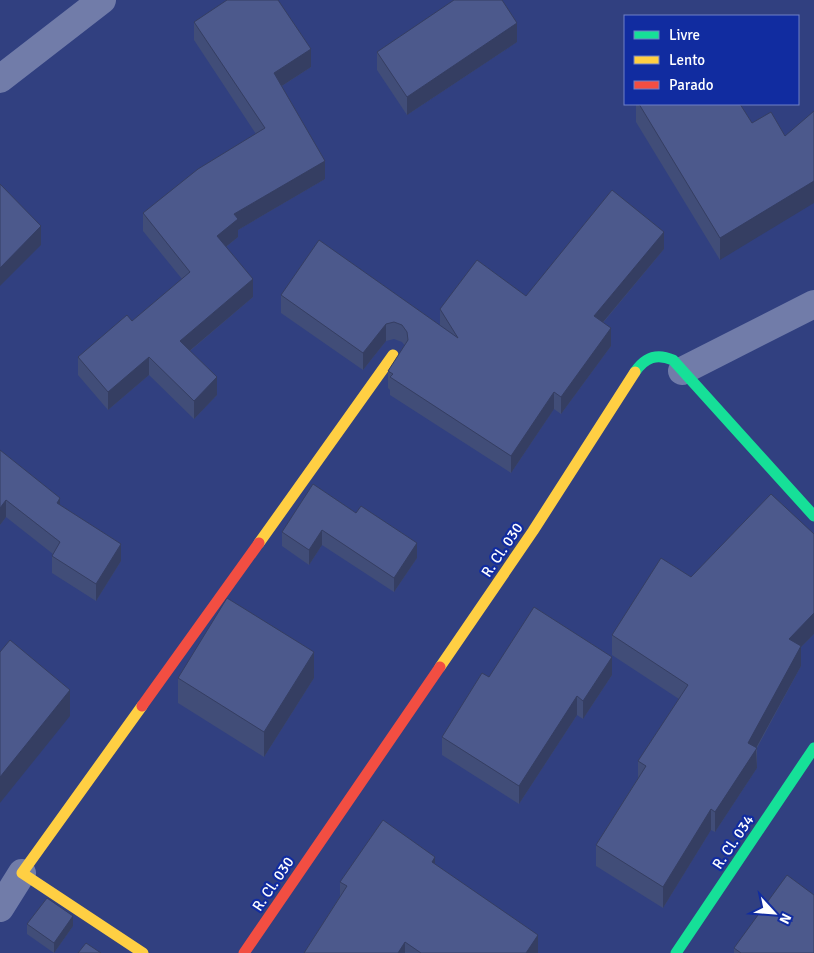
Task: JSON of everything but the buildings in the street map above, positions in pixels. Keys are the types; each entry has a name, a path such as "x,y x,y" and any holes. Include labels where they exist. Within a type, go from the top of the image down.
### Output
{"street":[{"path":"0,80 102,0"},
{"path":"682,371 814,304"},
{"path":"0,908 22,874 393,355"},
{"name":"R. Cl. 030","path":"244,953 533,531 641,363 651,356 662,355 673,360 814,516"},
{"name":"R. Cl. 034","path":"676,953 814,748"},
{"path":"22,874 143,953"}],"traffic: fast":[{"path":"635,372 643,363 652,358 662,357 673,360 814,516"},
{"path":"676,953 814,748"}],"traffic: slow":[{"path":"259,543 393,355"},
{"path":"440,667 533,531 635,372"},
{"path":"142,706 22,873 143,953"}],"traffic: jam":[{"path":"142,706 259,543"},
{"path":"244,953 440,667"}]}
